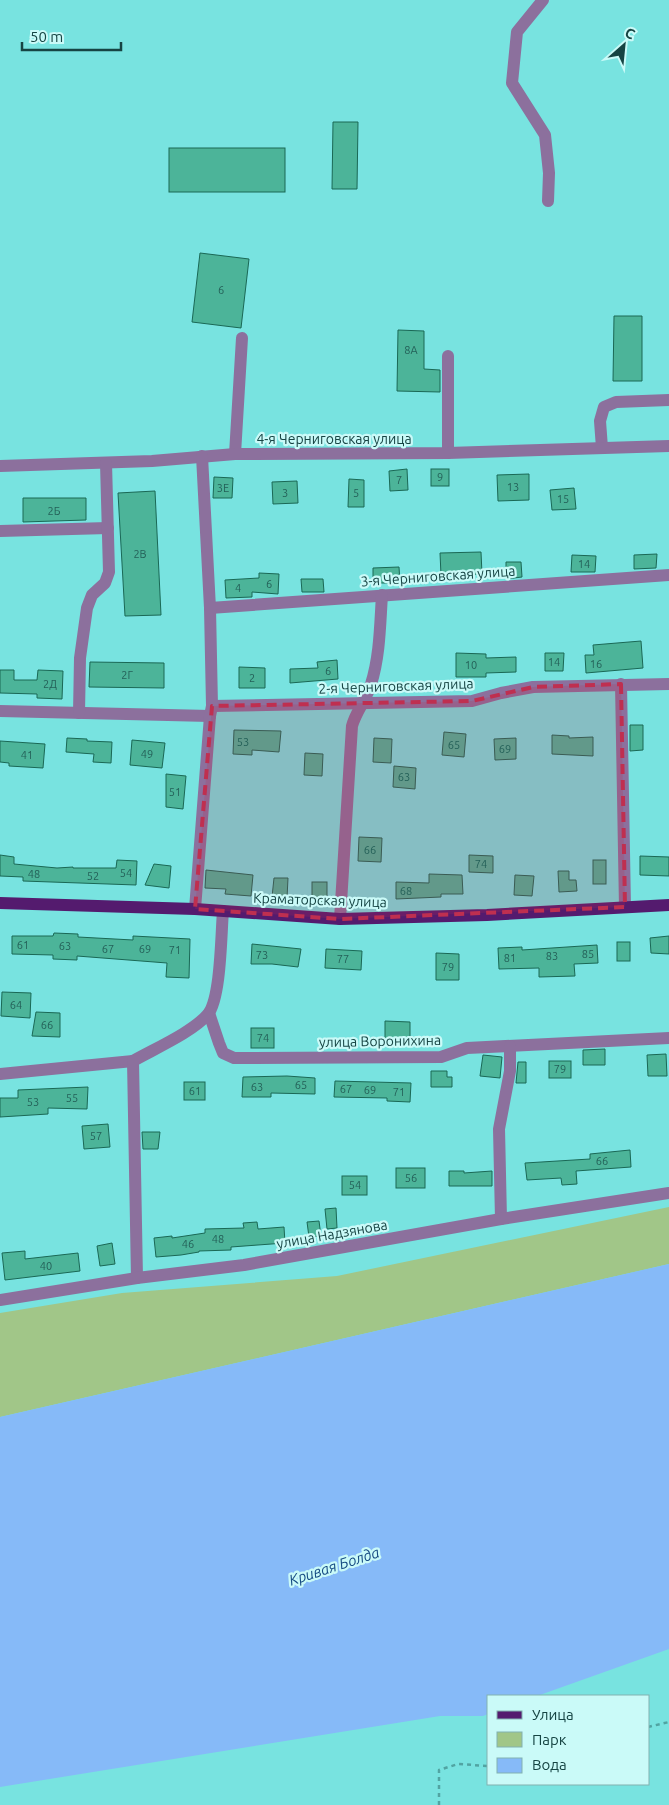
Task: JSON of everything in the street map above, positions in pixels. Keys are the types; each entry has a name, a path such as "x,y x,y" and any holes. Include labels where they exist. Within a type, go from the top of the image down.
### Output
{"main road":[{"name":"Краматорская улица","path":"0,903 223,911 340,919 487,915 669,905"}],"street":[{"path":"543,0 517,32 512,83 545,135 549,173 548,201"},
{"path":"235,454 242,338"},
{"path":"448,356 448,453"},
{"path":"602,448 600,421 604,407 616,402 669,400"},
{"name":"4-я Черниговская улица","path":"0,466 152,461 235,454 448,453 669,446"},
{"path":"195,910 211,711 210,608 202,456"},
{"path":"79,713 82,640 88,608 92,595 105,583 109,572 106,463"},
{"path":"0,531 108,528"},
{"name":"3-я Черниговская улица","path":"210,608 669,575"},
{"path":"340,919 352,726 356,714 371,686 375,667 382,595"},
{"path":"622,684 626,907"},
{"name":"2-я Черниговская улица","path":"0,711 79,713 211,711 362,703 472,701 533,687 669,684"},
{"path":"0,1074 133,1061 195,1026 209,1013 216,998 223,911"},
{"name":"улица Воронихина","path":"209,1013 223,1053 234,1058 441,1057 467,1048 669,1038"},
{"path":"501,1219 499,1129 510,1071 510,1046"},
{"path":"133,1061 137,1278"},
{"name":"улица Надзянова","path":"0,1300 137,1278 244,1266 501,1219 669,1193"}],"path":[{"path":"649,1727 669,1722"},
{"path":"439,1805 439,1770 458,1764 487,1766"}],"highlighted area":[{"path":"621,684 625,907 340,919 195,909 212,706 472,701 533,687"}],"green space":[{"path":"669,1207 669,1264 0,1417 0,1313 122,1293 337,1276"}],"water":[{"name":"Кривая Болда","path":"669,1264 669,1649 540,1695 487,1695 487,1714 483,1716 440,1716 0,1787 0,1417"}],"building":[{"path":"333,122 358,122 357,189 332,189"},
{"path":"169,148 285,148 285,192 169,192"},
{"path":"200,253 249,259 241,328 192,322"},
{"path":"614,316 642,316 642,381 613,381"},
{"path":"398,330 424,331 424,369 440,370 440,392 397,391"},
{"path":"407,469 408,490 390,491 389,471"},
{"path":"431,469 449,469 449,486 431,486"},
{"path":"529,474 529,500 498,501 497,475"},
{"path":"214,477 233,478 232,498 213,498"},
{"path":"349,479 364,480 364,507 348,507"},
{"path":"297,481 298,503 273,504 272,482"},
{"path":"574,488 576,509 552,510 550,490"},
{"path":"155,491 161,615 125,616 118,493"},
{"path":"23,498 86,498 86,520 23,522"},
{"path":"481,552 482,574 441,575 440,553"},
{"path":"657,554 656,568 634,569 634,555"},
{"path":"572,555 596,556 595,572 571,572"},
{"path":"506,562 521,562 522,577 506,579"},
{"path":"399,567 400,583 373,583 373,568"},
{"path":"259,573 279,574 278,594 252,592 252,597 226,598 225,580 259,578"},
{"path":"301,579 323,579 324,592 302,592"},
{"path":"641,641 643,668 586,673 585,655 594,655 593,645"},
{"path":"456,653 486,654 486,658 516,657 516,672 486,673 486,677 456,677"},
{"path":"545,653 564,653 563,671 545,671"},
{"path":"337,660 338,679 290,683 290,669 318,668 317,662"},
{"path":"90,662 164,663 164,688 89,687"},
{"path":"239,667 265,668 265,688 239,688"},
{"path":"0,670 14,670 14,680 37,680 38,670 63,671 62,699 37,698 37,694 0,693"},
{"path":"630,725 643,725 643,750 630,751"},
{"path":"234,730 281,731 279,752 252,750 252,755 233,754"},
{"path":"444,732 466,734 464,757 442,755"},
{"path":"552,735 569,736 569,738 593,737 593,756 552,754"},
{"path":"67,738 112,742 111,763 93,762 94,754 66,752"},
{"path":"374,738 392,739 391,763 373,762"},
{"path":"516,738 516,759 495,760 494,739"},
{"path":"132,740 165,743 162,768 130,765"},
{"path":"0,741 45,744 43,768 9,766 9,763 0,762"},
{"path":"305,753 323,754 322,776 304,775"},
{"path":"394,766 416,768 415,789 393,787"},
{"path":"166,774 186,776 183,809 166,807"},
{"path":"359,837 382,838 381,862 358,861"},
{"path":"0,855 14,857 14,864 57,868 116,868 117,860 137,861 136,885 23,881 23,877 0,876"},
{"path":"469,855 493,856 493,873 469,872"},
{"path":"640,856 669,857 669,876 640,875"},
{"path":"593,860 606,860 606,884 593,884"},
{"path":"154,864 171,866 169,888 145,885"},
{"path":"206,870 253,875 251,896 225,894 226,889 205,888"},
{"path":"558,871 569,871 569,880 576,880 577,891 559,892"},
{"path":"429,874 462,875 463,894 441,894 441,897 396,899 396,882 429,883"},
{"path":"515,875 534,876 532,896 514,895"},
{"path":"274,878 288,878 287,898 272,897"},
{"path":"312,882 327,882 327,903 312,903"},
{"path":"54,933 78,934 78,937 133,940 133,936 190,939 189,978 166,977 167,963 77,956 77,960 53,959 53,955 12,954 12,936 53,936"},
{"path":"669,936 669,954 651,953 650,938"},
{"path":"617,942 630,942 630,961 617,961"},
{"path":"252,944 301,949 298,967 251,964"},
{"path":"597,945 598,963 574,964 575,976 539,977 539,968 499,969 498,948 522,947 522,950"},
{"path":"326,949 362,951 361,970 325,968"},
{"path":"436,953 459,954 459,980 436,980"},
{"path":"2,992 31,993 30,1018 1,1016"},
{"path":"36,1012 60,1013 60,1037 32,1036"},
{"path":"385,1021 410,1022 410,1041 385,1040"},
{"path":"251,1028 274,1028 274,1048 251,1048"},
{"path":"605,1049 605,1065 583,1065 583,1050"},
{"path":"666,1054 667,1076 648,1076 647,1055"},
{"path":"483,1055 502,1057 500,1078 480,1076"},
{"path":"549,1061 571,1061 571,1078 549,1078"},
{"path":"518,1062 526,1062 526,1083 516,1083"},
{"path":"431,1071 447,1071 447,1077 452,1077 452,1087 431,1087"},
{"path":"287,1076 315,1078 315,1094 271,1093 271,1097 242,1097 243,1077"},
{"path":"335,1081 411,1083 410,1102 387,1101 387,1098 334,1097"},
{"path":"184,1082 205,1082 205,1100 184,1100"},
{"path":"88,1087 87,1109 48,1108 48,1114 0,1117 0,1098 18,1098 18,1090"},
{"path":"108,1124 110,1147 84,1149 82,1126"},
{"path":"142,1132 160,1132 158,1149 143,1149"},
{"path":"630,1150 631,1167 576,1171 577,1184 562,1185 561,1178 527,1180 525,1163 590,1159 590,1154"},
{"path":"396,1168 425,1168 425,1188 396,1188"},
{"path":"449,1171 464,1171 464,1173 492,1171 492,1186 449,1186"},
{"path":"342,1176 367,1176 367,1195 342,1195"},
{"path":"336,1208 337,1228 327,1229 325,1209"},
{"path":"319,1221 321,1236 309,1237 307,1222"},
{"path":"257,1222 258,1229 284,1227 285,1243 231,1247 231,1250 199,1251 156,1257 154,1238 172,1236 172,1238 205,1233 205,1229 244,1228 243,1223"},
{"path":"112,1243 115,1264 100,1266 97,1246"},
{"path":"25,1251 25,1259 78,1253 80,1271 5,1280 2,1253"}]}
